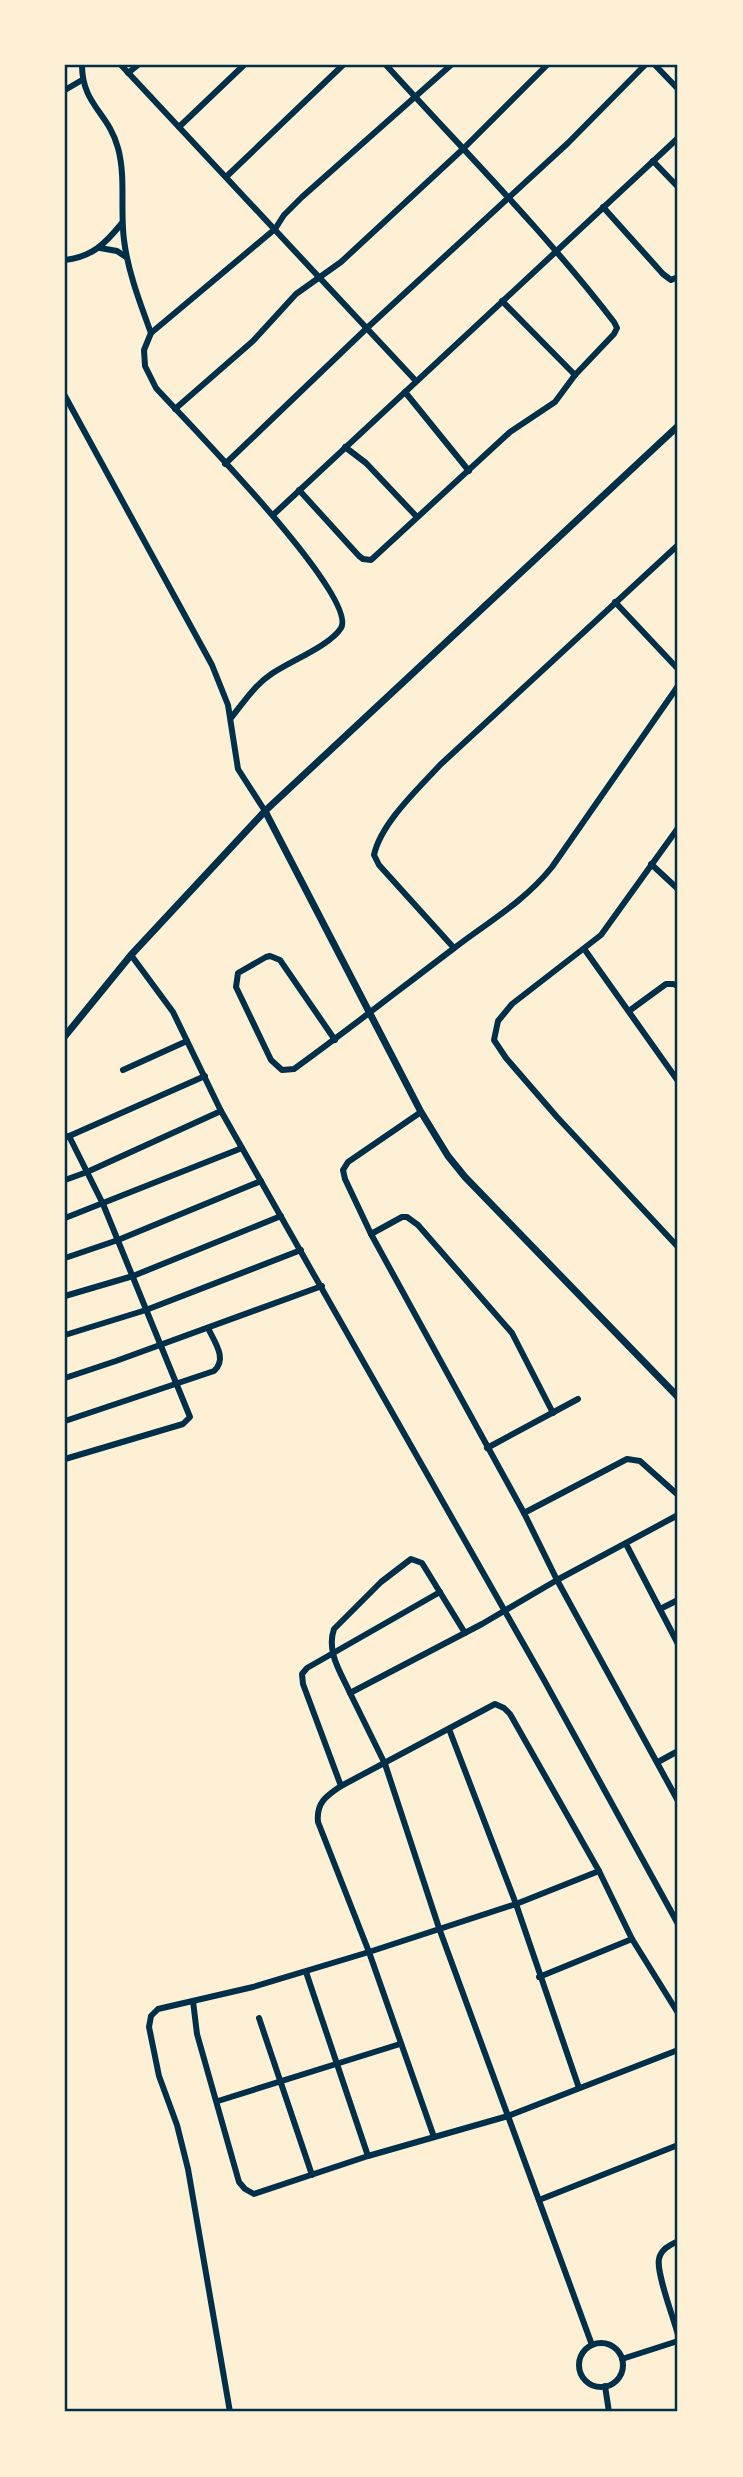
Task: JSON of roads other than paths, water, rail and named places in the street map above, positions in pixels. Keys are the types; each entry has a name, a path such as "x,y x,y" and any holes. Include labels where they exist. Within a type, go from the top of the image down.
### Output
{"street":[{"path":"82,65 82,80 86,92 112,131 119,151 126,257 151,333"},
{"path":"121,65 416,381"},
{"path":"128,72 138,65"},
{"path":"179,127 244,65"},
{"path":"226,177 343,65"},
{"path":"299,490 359,556 367,561 376,557 510,432 555,402 617,328 556,250 386,65"},
{"path":"231,718 247,696 264,680 338,632 343,622 343,614 332,593 272,515 156,388 145,366 144,350 151,333 275,229 297,202 451,65"},
{"path":"175,409 253,341 296,294 341,262 463,149 547,65"},
{"path":"225,464 367,328 576,135 645,65"},
{"path":"655,65 678,89"},
{"path":"65,90 82,80"},
{"path":"272,515 678,138"},
{"path":"653,161 678,187"},
{"path":"603,207 663,274 671,280 678,277"},
{"path":"65,260 82,258 100,248 122,223"},
{"path":"100,248 126,257"},
{"path":"502,301 575,375"},
{"path":"405,392 469,471"},
{"path":"65,396 212,665 224,692 231,718 238,769 265,811 421,1112 448,1156 465,1177 678,1398"},
{"path":"65,1036 131,954 265,811 678,426"},
{"path":"345,447 366,463 417,517"},
{"path":"454,948 379,866 374,855 376,845 410,797 440,765 678,545"},
{"path":"615,602 678,669"},
{"path":"335,1040 280,960 265,957 239,973 236,987 271,1060 286,1072 294,1069 335,1040 371,1014 537,885 678,686"},
{"path":"678,828 611,922 585,950 549,974 512,1004 498,1021 494,1040 506,1058 557,1117 678,1247"},
{"path":"651,864 678,889"},
{"path":"585,950 678,1081"},
{"path":"131,954 163,996 221,1111 504,1610 678,1924"},
{"path":"629,1011 666,984 678,986"},
{"path":"123,1070 187,1041"},
{"path":"65,1459 187,1422 190,1414 103,1205 67,1137 205,1076"},
{"path":"65,1180 221,1111"},
{"path":"421,1112 348,1162 344,1170 345,1179 371,1234 678,1801"},
{"path":"65,1217 103,1205 242,1148"},
{"path":"65,1258 118,1240 261,1181"},
{"path":"65,1296 133,1276 281,1216"},
{"path":"371,1234 402,1217 407,1217 418,1225 512,1333 553,1413"},
{"path":"65,1335 146,1310 301,1250"},
{"path":"65,1378 321,1286"},
{"path":"65,1421 211,1373 219,1366 220,1357 208,1328"},
{"path":"487,1448 578,1399"},
{"path":"524,1513 627,1459 640,1461 678,1495"},
{"path":"350,1693 465,1633 678,1515"},
{"path":"626,1544 678,1644"},
{"path":"465,1633 422,1563 414,1558 381,1582 339,1623 332,1636 332,1654 385,1764 439,1928 592,2345"},
{"path":"341,1786 302,1678 307,1668 440,1592"},
{"path":"660,1609 678,1600"},
{"path":"434,2137 369,1952 318,1822 317,1812 323,1798 341,1786 489,1705 504,1707 599,1871 632,1939 678,2013"},
{"path":"449,1729 516,1904 579,2088"},
{"path":"658,1762 678,1751"},
{"path":"230,2412 188,2169 177,2125 159,2076 149,2026 151,2016 155,2011 306,1972 369,1952 516,1904 599,1871"},
{"path":"539,1977 632,1939"},
{"path":"306,1972 368,2156"},
{"path":"193,2001 197,2034 239,2182 250,2192 259,2193 368,2156 508,2116 678,2050"},
{"path":"259,2018 312,2175"},
{"path":"218,2101 400,2044"},
{"path":"539,2200 678,2144"},
{"path":"678,2241 667,2246 662,2252 659,2264 678,2335"},
{"path":"622,2359 678,2341"},
{"path":"607,2344 619,2352 622,2359 621,2373 612,2384 591,2384 581,2374 579,2359 592,2345 607,2344"},
{"path":"605,2386 609,2412"}]}
